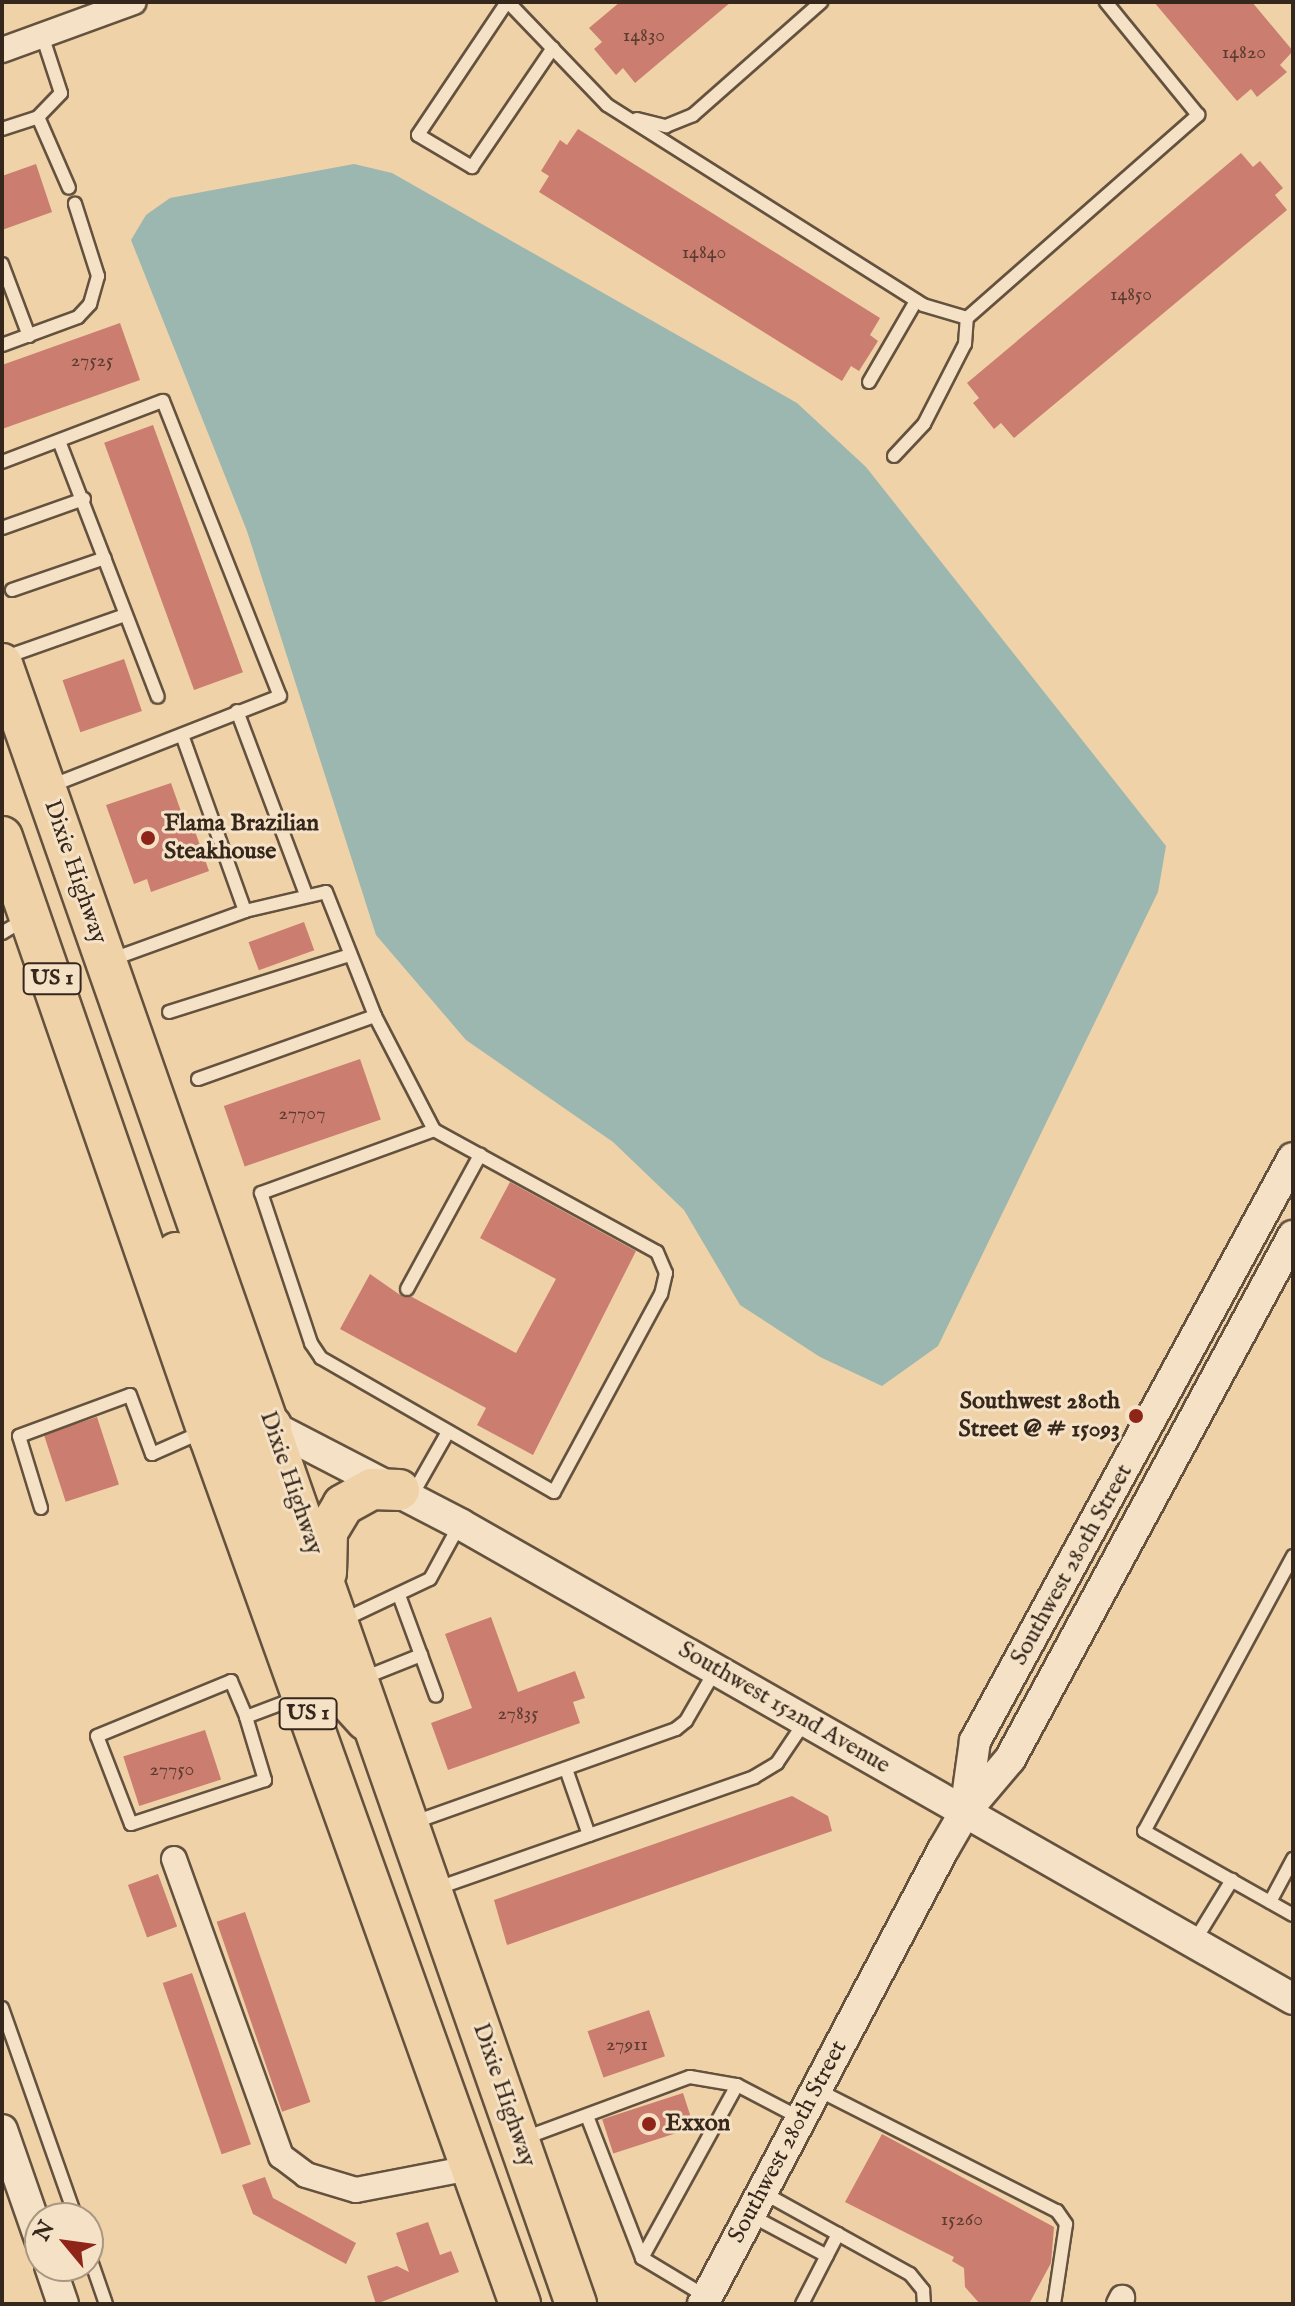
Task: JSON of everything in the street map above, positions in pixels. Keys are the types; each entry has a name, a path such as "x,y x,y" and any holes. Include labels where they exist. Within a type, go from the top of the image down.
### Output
{"highway":[{"name":"Dixie Highway","path":"2,661 576,2304"},
{"name":"US 1","path":"2,837 16,925 103,1121 208,1434 520,2304"},
{"path":"103,1121 141,1168 228,1399 271,1426"},
{"path":"208,1434 238,1440 248,1457 330,1680 379,1734"},
{"path":"325,1581 327,1532 343,1505 372,1489 405,1494"},
{"path":"470,2168 496,2175 546,2304"}],"street":[{"path":"74,24 85,2"},
{"path":"2,50 134,2"},
{"name":"Southwest 280th Street","path":"965,1812 975,1741 1069,1573 1166,1389 1285,1190 1293,1158"},
{"name":"Southwest 280th Street","path":"705,2300 965,1812 1010,1759 1293,1236"},
{"path":"1166,1389 1200,1409"},
{"name":"Southwest 152nd Avenue","path":"271,1426 460,1524 1293,1999"},
{"path":"1069,1573 1101,1590"},
{"path":"174,1859 281,2156 306,2175 356,2190 470,2168"},
{"path":"2,2130 27,2202"},
{"path":"55,2282 63,2304"}],"lane":[{"path":"553,48 472,167 418,135 508,2 553,48 607,105 916,301 967,318"},
{"path":"626,117 666,126 693,115 821,2"},
{"path":"894,456 924,424 965,344 967,318 1198,115 1106,2"},
{"path":"2,129 38,117 61,93 42,35"},
{"path":"38,117 64,190"},
{"path":"2,345 78,317 90,304 98,276 81,224 70,206"},
{"path":"2,264 29,336"},
{"path":"869,382 916,301"},
{"path":"2,462 163,401 280,696 45,787"},
{"path":"59,441 158,697"},
{"path":"2,528 84,499"},
{"path":"12,590 105,558"},
{"path":"2,661 125,615"},
{"path":"237,711 306,895"},
{"path":"182,735 245,911"},
{"path":"107,961 245,911 326,892 375,1016 434,1130 657,1252 666,1273 661,1294 554,1492 321,1358 311,1343 261,1193 434,1130"},
{"path":"169,1012 350,955"},
{"path":"198,1079 375,1016"},
{"path":"407,1289 480,1155"},
{"path":"41,1508 19,1436 130,1395 152,1454 208,1434"},
{"path":"405,1494 448,1432"},
{"path":"339,1622 400,1598 430,1579 460,1524"},
{"path":"1293,1556 1144,1831 1293,1915"},
{"path":"400,1598 436,1696"},
{"path":"360,1680 421,1655"},
{"path":"409,1823 676,1729 686,1721 716,1669"},
{"path":"231,1681 246,1717 265,1780 131,1824 97,1736 231,1681"},
{"path":"246,1717 302,1696"},
{"path":"432,1890 766,1771 789,1750 806,1720"},
{"path":"566,1769 589,1835"},
{"path":"1270,1902 1293,1859"},
{"path":"1193,1943 1232,1880"},
{"path":"2,2008 70,2202"},
{"path":"519,2140 690,2077 737,2085 801,2118"},
{"path":"642,2258 737,2085"},
{"path":"817,2089 1057,2211 1066,2224 1054,2304"},
{"path":"587,2116 642,2258 705,2300"},
{"path":"756,2203 838,2234 910,2274 923,2290 924,2304"},
{"path":"756,2203 827,2256"},
{"path":"802,2304 838,2234"},
{"path":"98,2282 106,2304"}],"water":[{"path":"354,164 392,173 797,403 866,467 1166,846 1158,892 938,1346 882,1386 820,1357 740,1305 684,1210 613,1142 466,1040 376,935 247,531 131,240 146,215 170,198"}],"building":[{"path":"620,2 731,2 635,83 623,68 616,75 594,49 602,42 589,28"},
{"path":"1154,2 1252,2 1293,51 1280,65 1287,72 1257,97 1251,89 1237,101"},
{"path":"578,129 880,318 870,335 878,341 859,371 851,366 842,381 539,192 549,176 541,171 560,140 567,145"},
{"path":"1241,153 1253,167 1260,161 1283,188 1275,195 1287,210 1014,438 1001,423 994,429 973,403 979,398 967,383"},
{"path":"36,164 52,212 2,230 2,176"},
{"path":"120,323 140,380 2,429 2,365"},
{"path":"153,425 243,672 194,690 104,443"},
{"path":"124,659 142,711 80,732 63,680"},
{"path":"171,783 184,820 190,817 209,871 151,892 147,879 134,884 106,805"},
{"path":"304,922 314,950 259,970 249,942"},
{"path":"360,1059 381,1120 245,1166 224,1106"},
{"path":"510,1182 636,1251 533,1455 477,1425 486,1408 340,1329 370,1274 403,1297 412,1297 516,1353 556,1279 480,1238"},
{"path":"97,1417 119,1485 66,1502 44,1434"},
{"path":"491,1617 518,1692 575,1671 585,1698 573,1702 580,1723 448,1770 431,1723 472,1708 445,1634"},
{"path":"205,1730 221,1779 139,1806 123,1757"},
{"path":"792,1796 828,1816 832,1831 507,1945 494,1900"},
{"path":"158,1874 177,1927 147,1938 128,1885"},
{"path":"245,1912 310,2102 282,2112 217,1922"},
{"path":"192,1973 251,2144 222,2154 163,1983"},
{"path":"649,2010 665,2056 603,2077 588,2031"},
{"name":"Exxon","path":"683,2093 694,2127 613,2154 602,2119"},
{"path":"882,2134 1054,2227 1051,2263 1029,2304 980,2304 965,2287 964,2268 952,2261 954,2257 845,2202"},
{"path":"265,2177 273,2198 356,2243 346,2264 253,2214 242,2185"},
{"path":"428,2222 440,2255 451,2251 459,2272 376,2304 367,2276 397,2266 409,2272 396,2233"}],"place":[{"name":"Flama Brazilian Steakhouse","path":"148,838"},
{"name":"Southwest 280th Street @ # 15093","path":"1136,1416"},
{"name":"Exxon","path":"649,2124"}]}
